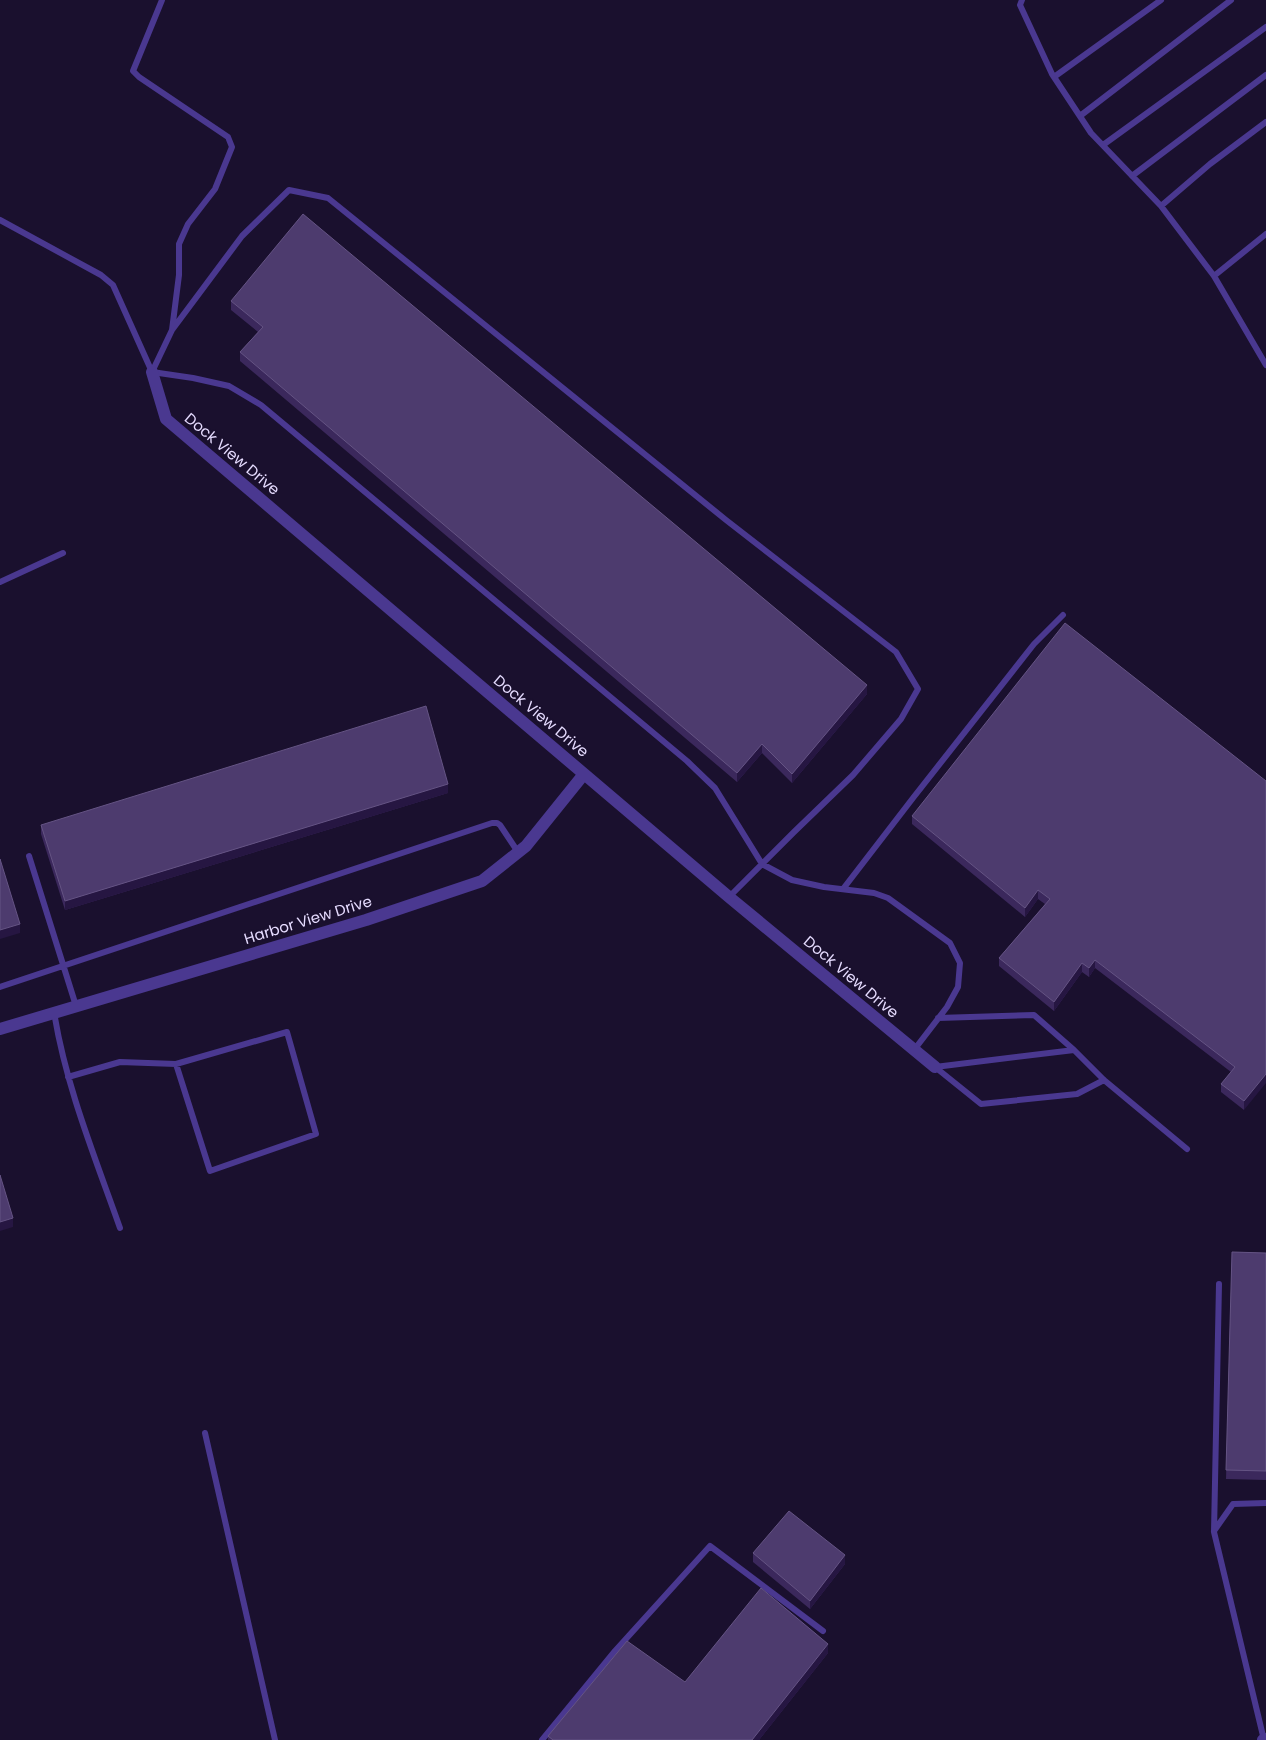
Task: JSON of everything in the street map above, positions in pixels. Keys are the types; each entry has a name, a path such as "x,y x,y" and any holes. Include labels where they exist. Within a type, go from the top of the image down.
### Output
{"street":[{"name":"Dock View Drive","path":"152,372 166,419 584,774 934,1066"},
{"name":"Harbor View Drive","path":"0,1029 366,920 482,880 526,846 584,774"}],"lane":[{"path":"162,0 133,71 139,77 228,137 232,147 215,189 188,224 179,244 179,275 172,330"},
{"path":"1022,0 1020,5 1054,77 1091,133 1160,206 1214,276 1266,364"},
{"path":"1054,77 1161,0"},
{"path":"1080,116 1231,0"},
{"path":"1103,145 1266,27"},
{"path":"1132,176 1266,75"},
{"path":"1160,206 1210,164 1266,122"},
{"path":"152,372 172,330 242,236 289,190 328,198 726,520 896,652 918,689 901,718 853,776 729,896"},
{"path":"0,220 101,275 113,285 152,372"},
{"path":"1214,276 1266,234"},
{"path":"152,372 229,386 261,405 687,761 715,788 762,864 792,880 874,893 888,898 950,943 960,962 958,987 947,1007 913,1050"},
{"path":"0,582 63,553"},
{"path":"843,889 1034,644 1063,615"},
{"path":"0,987 492,824 497,823 500,825 518,852"},
{"path":"29,856 76,1006"},
{"path":"54,1012 59,1044 68,1077 120,1228"},
{"path":"938,1018 1034,1016 1074,1050 1104,1080 1187,1149"},
{"path":"68,1077 120,1062 176,1064 287,1032 316,1134 210,1171 176,1064"},
{"path":"934,1066 1074,1050"},
{"path":"934,1066 981,1104 1077,1094 1104,1080"},
{"path":"1219,1284 1214,1532 1265,1740"},
{"path":"205,1433 275,1740"},
{"path":"1214,1532 1233,1504 1266,1503"},
{"path":"542,1740 615,1651 710,1546 823,1631"}],"building":[{"path":"303,214 867,685 792,774 762,744 737,773 240,352 263,327 231,301"},
{"path":"1065,623 1266,781 1266,1074 1244,1101 1221,1084 1235,1067 1095,960 1089,968 1082,963 1054,1002 999,958 1050,899 1038,890 1025,908 912,816"},
{"path":"426,706 448,784 65,901 41,825"},
{"path":"0,859 20,924 0,930"},
{"path":"0,1175 13,1218 0,1222"},
{"path":"1232,1252 1266,1253 1266,1471 1226,1470"},
{"path":"789,1511 845,1555 810,1601 753,1553"},
{"path":"761,1588 828,1644 752,1740 553,1740 548,1736 627,1641 685,1682"}]}
